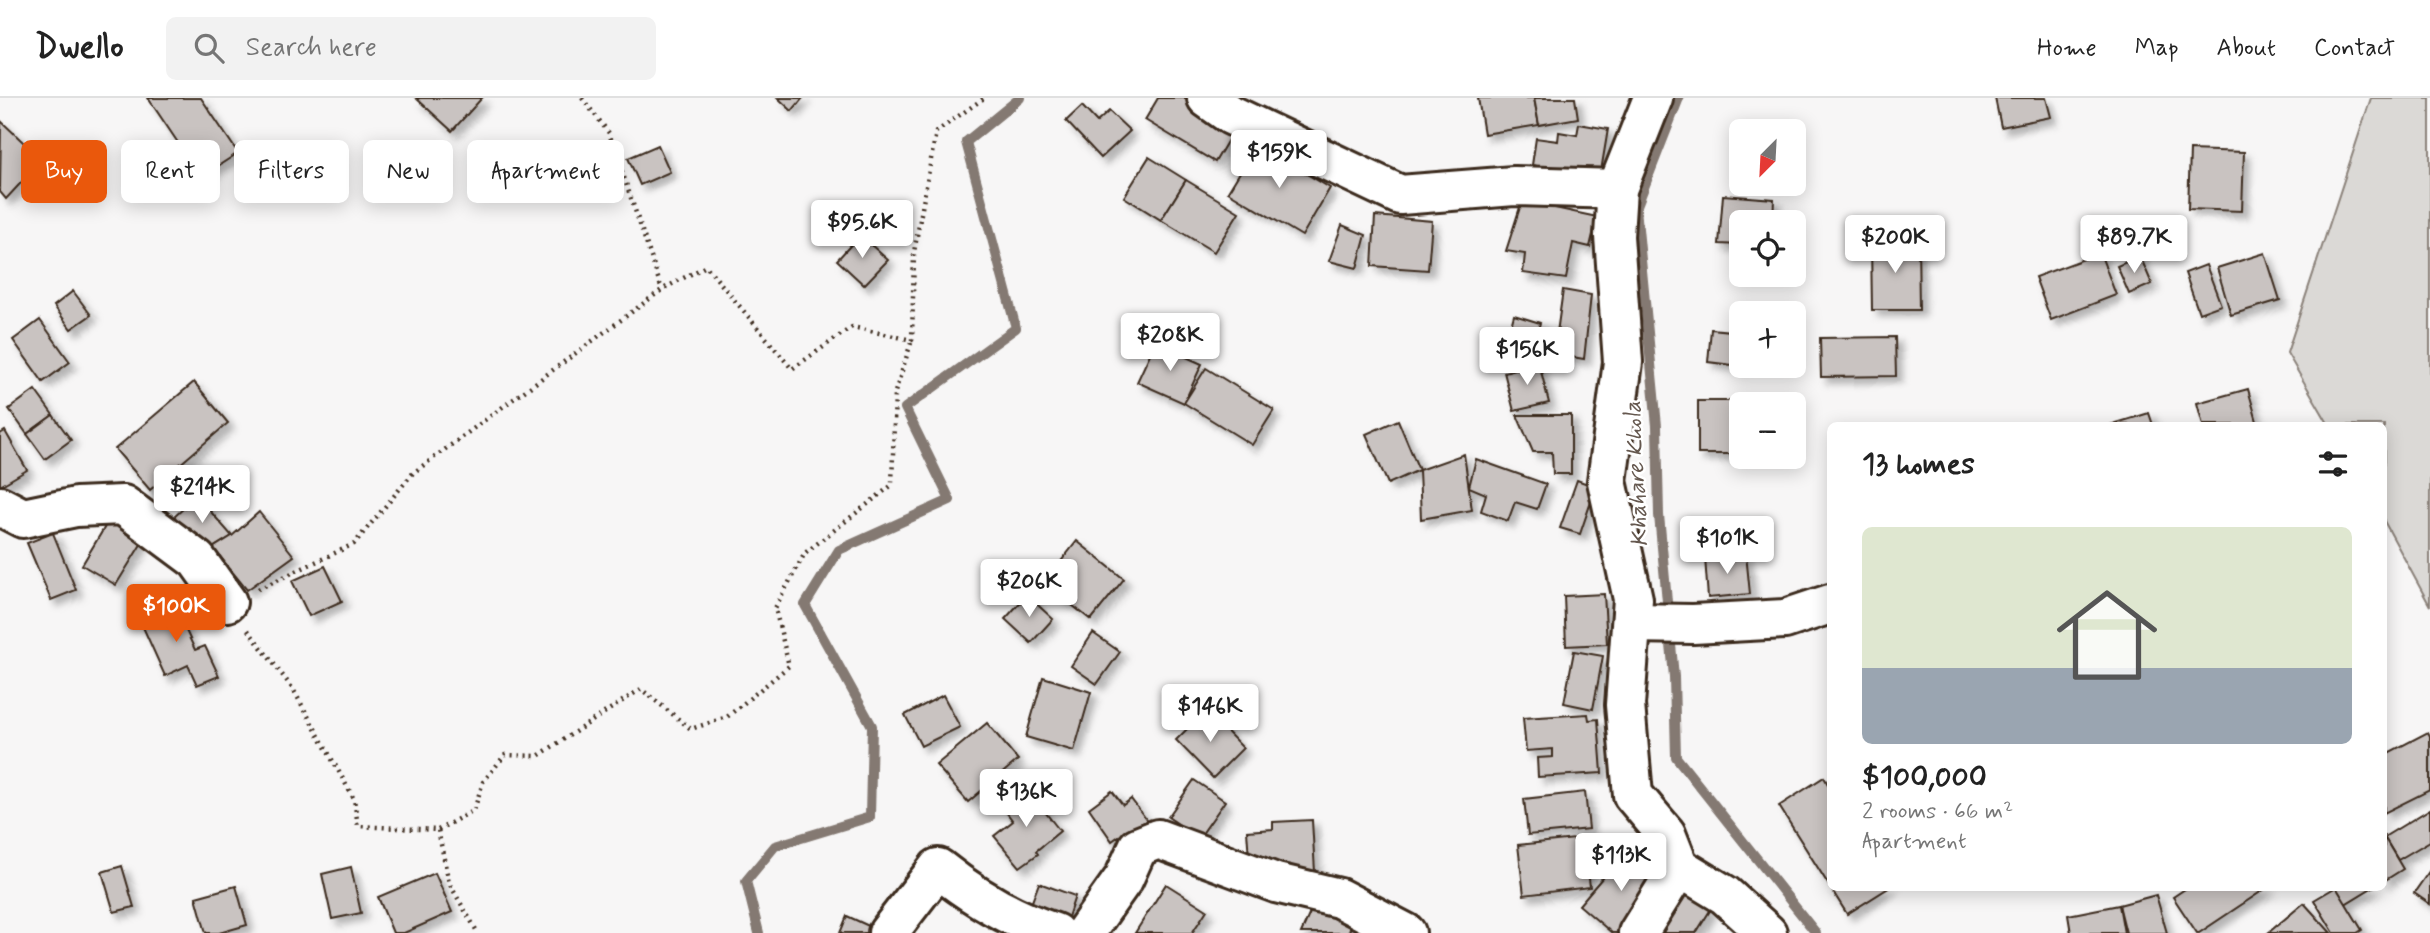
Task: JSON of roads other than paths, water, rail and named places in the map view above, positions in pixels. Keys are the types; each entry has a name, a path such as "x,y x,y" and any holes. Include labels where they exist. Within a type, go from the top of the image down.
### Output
{"street":[{"path":"1207,98 1231,115 1400,195 1514,186 1617,188"},
{"path":"1653,98 1617,188 1614,236 1623,362 1607,481 1633,599 1625,705 1633,795 1666,834 1679,867 1725,895 1767,933"},
{"path":"0,506 23,518 76,507 123,505 197,560 228,602"},
{"path":"1632,623 1693,624 1785,619 1827,605"},
{"path":"1085,933 1124,878 1138,847 1158,839 1276,883 1339,898 1406,933"},
{"path":"1638,933 1679,867"},
{"path":"888,933 938,869 968,893 1025,924 1055,933"}],"waterway":[{"path":"759,933 746,881 775,846 870,817 872,726 805,605 839,550 950,500 905,408 1016,328 966,142 1020,98"},
{"name":"Khahare Khola","path":"1679,98 1636,208 1657,426 1659,515 1674,677 1676,757 1816,933"}]}
